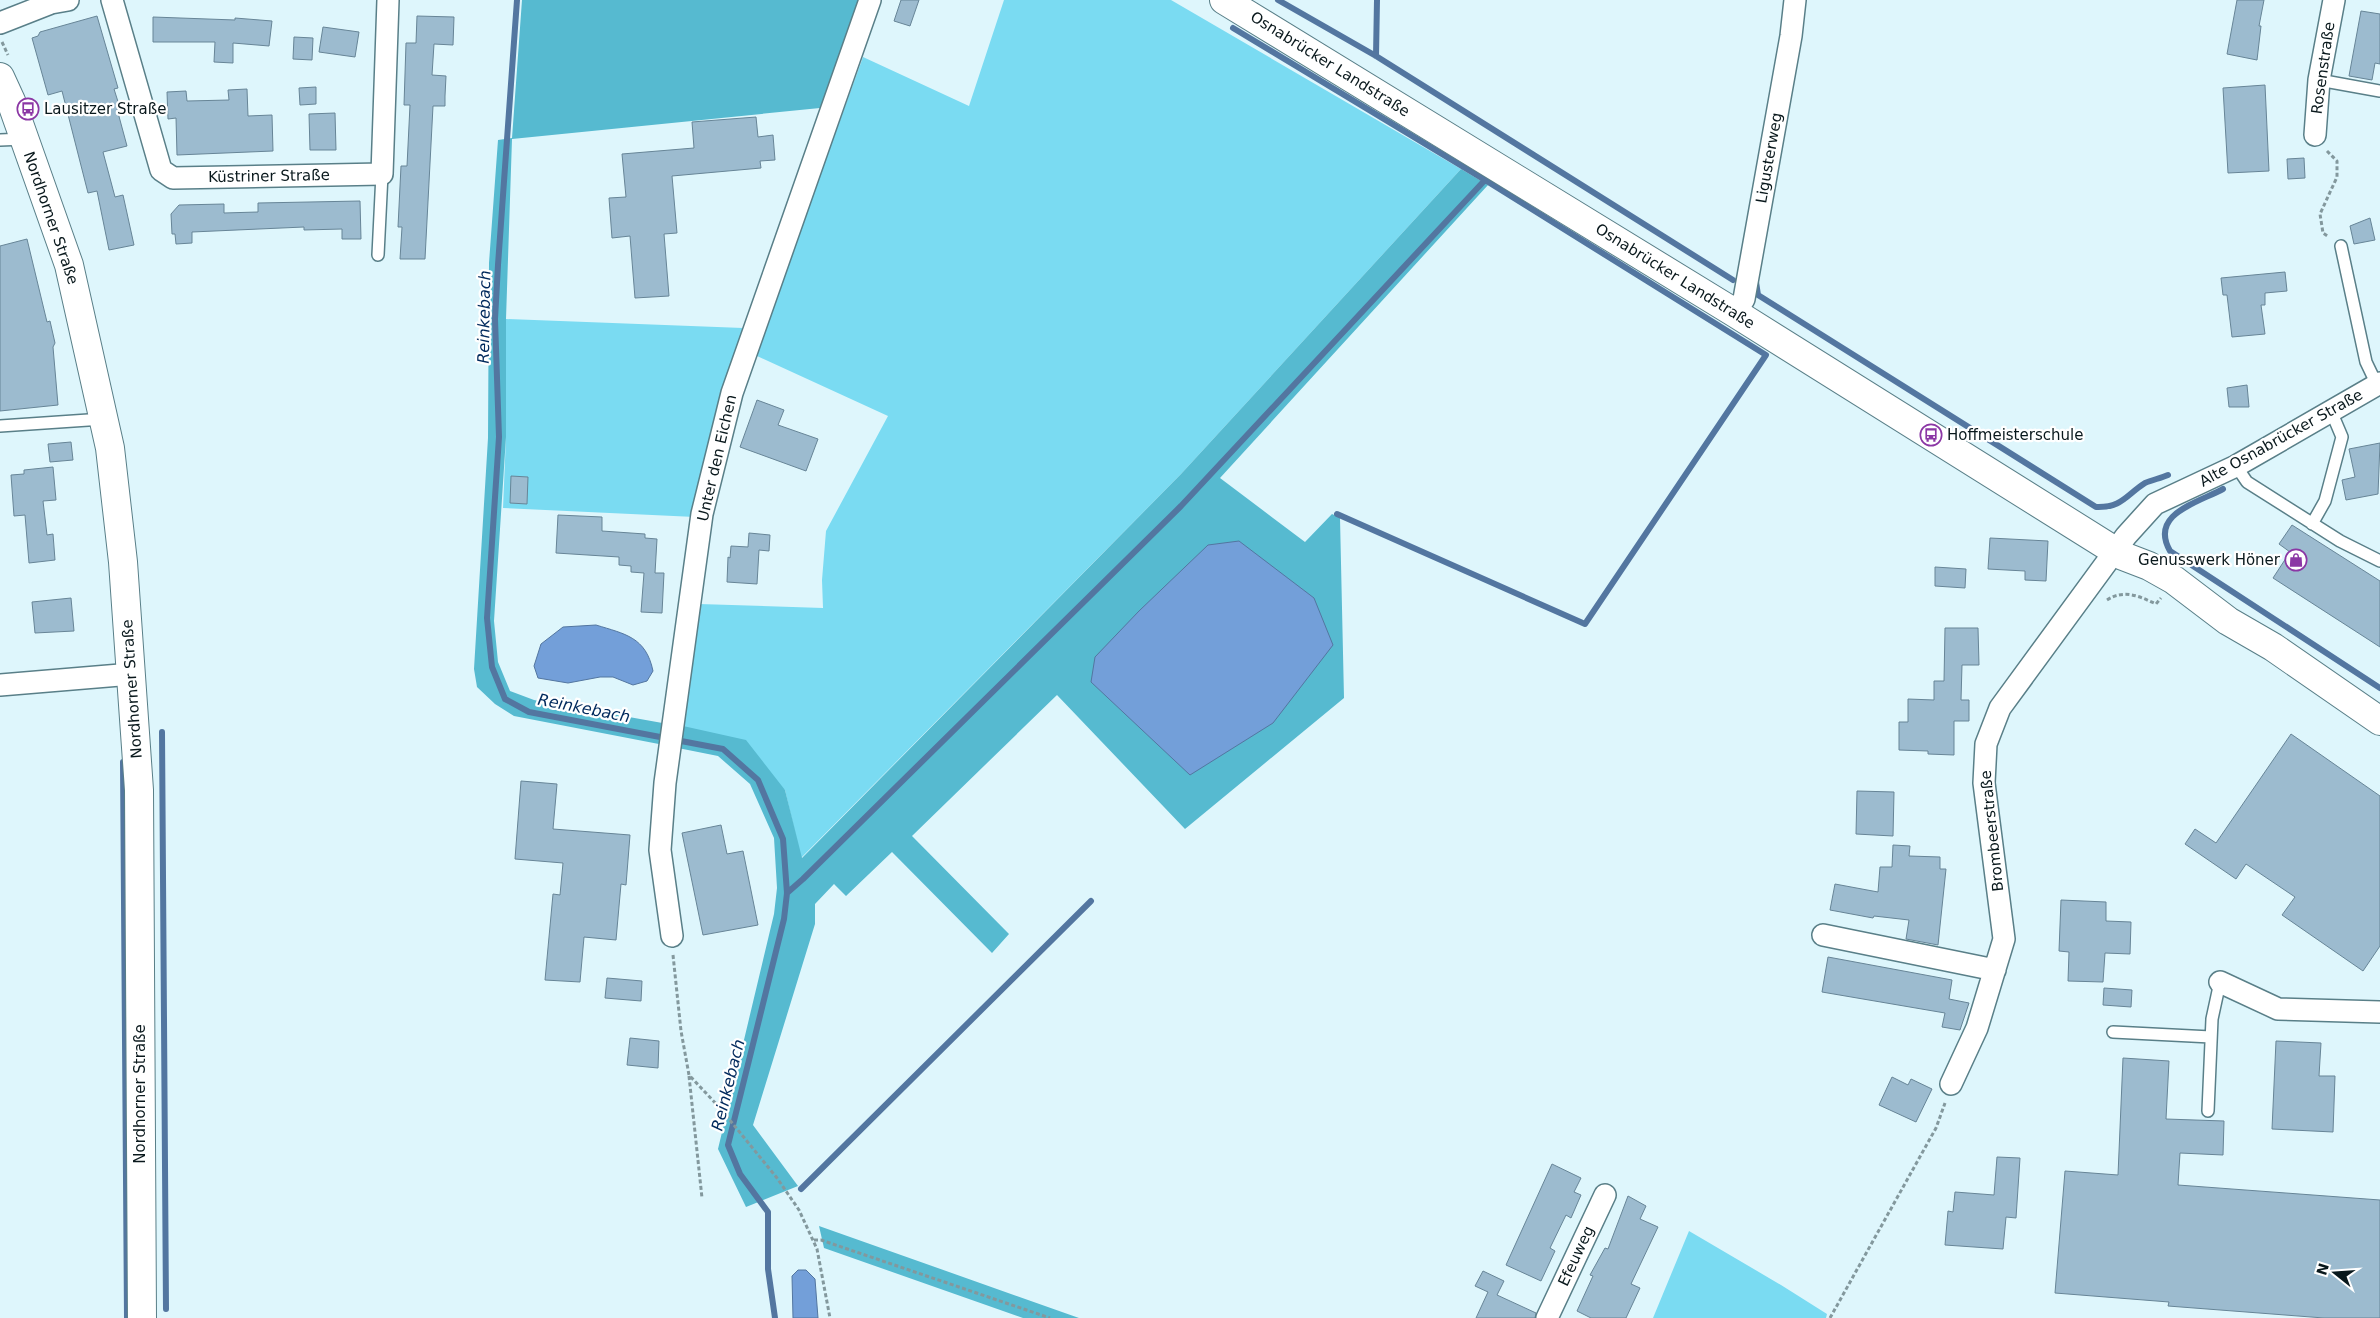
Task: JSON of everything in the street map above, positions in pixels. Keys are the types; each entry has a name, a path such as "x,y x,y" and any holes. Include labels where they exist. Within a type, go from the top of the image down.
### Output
{"street":[{"path":"0,23 51,3 68,0"},
{"name":"Küstriner Straße","path":"112,0 161,170 173,178 382,174"},
{"path":"382,174 388,0"},
{"name":"Unter den Eichen","path":"672,936 660,850 669,757 702,514 732,393 870,0"},
{"name":"Osnabrücker Landstraße","path":"1224,0 1735,313 2120,553 2174,580 2228,621 2273,648 2380,721"},
{"name":"Ligusterweg","path":"1735,313 1744,299 1791,36 1795,0"},
{"name":"Rosenstraße","path":"2315,135 2319,80 2334,0"},
{"name":"Nordhorner Straße","path":"0,77 12,140 70,265 110,448 123,562 139,790 142,1318"},
{"name":"Alte Osnabrücker Straße","path":"2120,553 2155,504 2236,466 2379,384"},
{"name":"Osnabrücker Landstraße","path":"2120,553 2143,577 2164,594 2188,606 2228,621"},
{"name":"Brombeerstraße","path":"1951,1084 1977,1028 2004,939 1984,783 1986,744 2000,708 2076,605 2120,553"},
{"path":"0,685 132,674"},
{"path":"1823,935 1995,970"},
{"path":"2220,982 2278,1009 2380,1012"},
{"name":"Efeuweg","path":"1547,1318 1605,1195"}],"lane":[{"path":"2319,80 2380,91"},
{"path":"378,255 382,174"},
{"path":"2341,246 2366,362 2379,384"},
{"path":"2312,524 2325,502 2342,437 2331,411"},
{"path":"0,426 104,419"},
{"path":"2236,466 2247,482 2340,542 2380,561"},
{"path":"2208,1111 2212,1019 2220,982"},
{"path":"2113,1032 2211,1037"}],"path":[{"path":"2315,135 2318,142 2337,162 2337,177 2320,214 2323,233 2341,246"},
{"path":"2076,605 2089,614 2095,606 2115,595 2135,594 2156,604 2164,594"},
{"path":"672,936 681,1031 689,1075 702,1198"},
{"path":"689,1075 720,1108 777,1178 799,1210 814,1240 828,1296 830,1318"},
{"path":"1830,1318 1936,1128 1951,1084"},
{"path":"814,1240 821,1240 1050,1318"}],"shaded area":[{"path":"522,0 858,0 820,108 512,139 506,319 506,437 494,621 498,662 510,691 534,700 668,724 664,745 514,716 495,704 477,687 474,669 488,438 489,263 498,140 512,138"},
{"path":"1004,0 1171,0 1461,169 1181,474 801,858 785,790 683,726 699,604 823,608 822,580 826,531 888,416 755,355 863,57 969,106"},
{"path":"1461,169 1488,185 1220,478 1305,542 1332,514 1340,518 1344,698 1185,829 1057,695 912,836 1009,934 992,953 892,852 846,896 834,884 815,904 815,924 753,1125 798,1186 746,1207 718,1149 774,914 777,888 774,838 750,784 718,756 678,748 683,726 746,740 785,790 802,858 1181,474"},
{"path":"506,319 743,328 722,390 695,517 503,508 506,437"},
{"path":"1239,541 1314,598 1333,645 1273,723 1190,775 1091,682 1095,657 1139,611 1208,545"},
{"path":"596,625 616,631 640,644 650,660 653,671 647,681 633,685 613,677 600,677 568,683 538,678 534,666 541,644 563,627"},
{"path":"819,1226 1079,1318 1023,1318 824,1248"},
{"path":"1689,1231 1827,1314 1826,1318 1653,1318"},
{"path":"798,1270 806,1270 815,1279 818,1318 793,1318 792,1276"}],"building":[{"path":"901,0 919,0 910,26 894,21"},
{"path":"2237,0 2264,0 2259,26 2261,26 2257,60 2227,54"},
{"path":"2361,11 2380,14 2380,64 2375,63 2372,80 2349,76"},
{"path":"97,16 118,88 114,89 120,108 117,109 127,146 103,152 115,197 123,195 134,245 109,250 97,191 88,193 62,91 48,95 32,38 38,36 40,32"},
{"path":"417,16 454,17 453,45 434,44 432,75 446,76 445,106 433,106 425,259 400,259 402,227 398,227 401,166 407,166 410,105 404,105 406,43 416,43"},
{"path":"153,17 235,20 235,18 272,21 269,46 233,43 233,63 214,62 215,42 153,42"},
{"path":"323,27 359,32 355,57 319,52"},
{"path":"294,37 313,38 312,60 293,59"},
{"path":"2265,85 2269,171 2228,173 2223,88"},
{"path":"316,87 316,104 300,105 299,88"},
{"path":"247,89 248,116 272,115 273,151 177,155 176,118 168,119 167,92 186,91 187,101 229,100 228,90"},
{"path":"335,113 336,150 310,150 309,114"},
{"path":"756,117 758,137 773,135 775,160 760,161 761,168 672,176 677,233 664,234 669,296 635,298 630,236 612,238 609,198 626,197 622,154 694,148 692,122"},
{"path":"2304,158 2305,178 2288,179 2287,159"},
{"path":"360,201 361,239 342,239 342,229 304,230 304,227 192,232 192,243 176,244 175,234 172,234 171,214 179,205 224,204 224,213 258,212 258,203"},
{"path":"2370,218 2375,240 2354,244 2350,226"},
{"path":"27,239 47,322 50,321 55,343 53,347 58,405 0,411 0,246"},
{"path":"2285,272 2287,291 2265,293 2265,305 2261,305 2265,334 2232,337 2227,295 2223,295 2221,278"},
{"path":"2247,385 2249,407 2229,407 2227,388"},
{"path":"757,400 784,410 778,425 818,439 806,471 740,447"},
{"path":"71,442 73,460 50,462 48,444"},
{"path":"2380,443 2378,494 2346,500 2342,480 2355,477 2349,449"},
{"path":"53,467 56,500 43,501 47,535 53,534 55,560 29,563 25,515 14,516 11,475 24,474 24,470"},
{"path":"511,476 528,477 527,504 510,503"},
{"path":"558,515 602,517 602,531 645,534 645,538 657,539 655,573 664,573 662,613 641,612 644,573 631,572 631,566 619,565 619,557 556,553"},
{"path":"2292,525 2380,581 2380,647 2273,578 2290,552 2279,544"},
{"path":"749,533 770,535 769,551 759,550 757,584 727,582 728,557 730,558 731,546 748,547"},
{"path":"1990,538 2048,541 2046,581 2025,580 2025,571 1988,569"},
{"path":"1935,567 1966,569 1965,588 1935,586"},
{"path":"71,598 74,631 35,633 32,602"},
{"path":"1945,628 1978,628 1979,665 1962,665 1961,700 1969,700 1969,721 1954,721 1954,755 1928,754 1928,751 1899,750 1899,722 1908,722 1908,699 1934,700 1934,681 1944,681"},
{"path":"2291,734 2380,796 2380,946 2363,971 2282,915 2295,897 2246,864 2236,879 2185,844 2195,829 2216,843"},
{"path":"521,781 557,784 553,829 630,835 626,885 621,884 616,940 584,937 580,982 545,980 553,894 560,895 563,863 515,859"},
{"path":"1857,791 1894,792 1893,836 1856,834"},
{"path":"721,825 727,854 743,851 758,925 703,935 682,833"},
{"path":"1893,845 1910,846 1909,856 1940,857 1940,869 1946,869 1938,945 1906,939 1909,920 1874,916 1873,918 1830,910 1835,884 1878,892 1880,867 1892,867"},
{"path":"2061,900 2106,902 2106,921 2131,922 2130,954 2105,953 2103,982 2068,981 2069,952 2059,951"},
{"path":"1828,957 1952,980 1949,999 1969,1003 1960,1030 1942,1027 1945,1013 1822,992"},
{"path":"607,978 642,981 641,1001 605,998"},
{"path":"2104,988 2132,990 2131,1007 2103,1005"},
{"path":"630,1038 659,1041 658,1068 627,1065"},
{"path":"2276,1041 2321,1043 2319,1076 2335,1076 2333,1132 2272,1129"},
{"path":"2123,1058 2169,1061 2166,1119 2224,1121 2223,1155 2180,1153 2178,1185 2380,1200 2380,1318 2324,1318 2168,1306 2169,1302 2055,1293 2065,1171 2118,1175"},
{"path":"1892,1077 1908,1085 1911,1079 1932,1089 1916,1122 1879,1105"},
{"path":"1997,1157 2020,1158 2016,1218 2006,1217 2003,1249 1945,1245 1948,1211 1953,1212 1955,1192 1994,1195"},
{"path":"1552,1164 1581,1178 1574,1192 1581,1195 1571,1218 1566,1215 1550,1248 1555,1251 1541,1281 1506,1265"},
{"path":"1628,1196 1646,1206 1640,1219 1658,1227 1631,1284 1640,1288 1626,1318 1591,1318 1577,1311 1593,1276 1590,1275 1605,1248 1608,1249"},
{"path":"1483,1271 1504,1281 1497,1295 1536,1313 1535,1318 1476,1318 1488,1292 1475,1286"}],"waterway":[{"name":"Reinkebach","path":"517,0 495,319 499,437 487,618 492,667 505,699 529,712 723,749 758,780 783,839 787,893 784,919 728,1145 740,1174 768,1212 768,1269 775,1318"},
{"path":"1278,0 1376,56 1733,280"},
{"path":"1376,56 1377,0"},
{"path":"1233,28 1485,180 1766,355 1585,624 1337,514"},
{"path":"787,893 1181,506 1485,180"},
{"path":"1756,282 1758,295 2096,507 2105,507 2118,503 2145,483 2168,475"},
{"path":"2223,489 2189,505 2171,519 2166,528 2165,538 2170,551 2380,688"},
{"path":"162,732 166,1309"},
{"path":"123,762 127,1318"},
{"path":"801,1189 1091,901"}],"place":[{"name":"Lausitzer Straße","path":"28,109"},
{"name":"Hoffmeisterschule","path":"1931,435"},
{"name":"Genusswerk Höner","path":"2296,560"}]}
